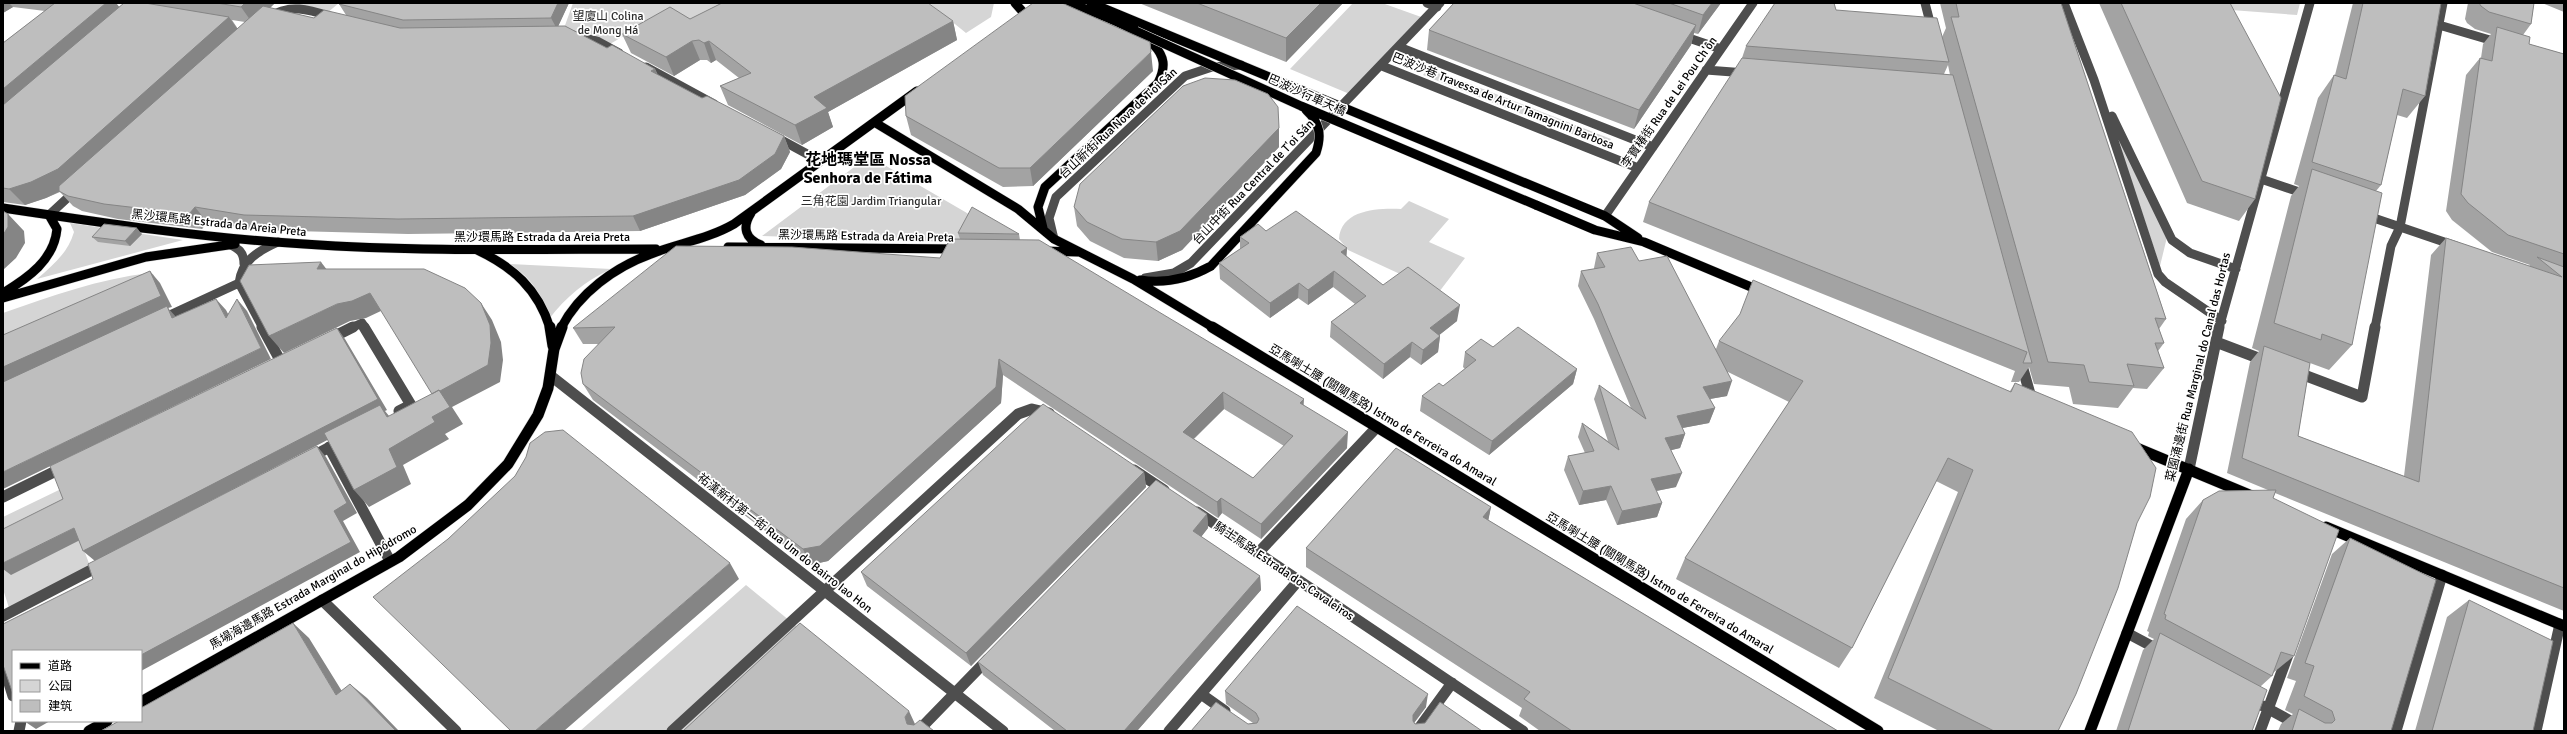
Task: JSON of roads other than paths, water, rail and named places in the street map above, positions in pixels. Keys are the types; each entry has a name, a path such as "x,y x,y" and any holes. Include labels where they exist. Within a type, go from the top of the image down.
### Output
{"main road":[{"path":"1015,3 1023,12"},
{"name":"巴波沙行車天橋","path":"1070,3 1136,31 1301,106 1595,230 1644,242"},
{"path":"1091,3 1605,216 1644,242 1774,297"},
{"path":"1043,228 1038,214 1038,200 1045,187 1158,83 1163,72 1163,60 1158,49 1136,31"},
{"path":"664,249 714,234 755,209 924,85"},
{"path":"1133,279 1153,283 1174,282 1194,276 1211,266 1316,153 1321,140 1320,128 1313,116 1301,106"},
{"name":"亞馬喇土腰 (關閘馬路) Istmo de Ferreira do Amaral","path":"874,122 1018,209 1043,228 1054,239 1133,279 1878,731"},
{"name":"黑沙環馬路 Estrada da Areia Preta","path":"3,208 208,236 278,242 395,248 706,248"},
{"path":"755,209 746,221 744,229 750,240 764,246"},
{"path":"3,293 33,272 54,246 57,229 49,215"},
{"path":"3,298 144,256 186,248 267,241"},
{"name":"黑沙環馬路 Estrada da Areia Preta","path":"720,248 764,246 967,250"},
{"name":"馬場海邊馬路 Estrada Marginal do Hipódromo","path":"472,248 510,268 529,285 548,318 553,358"},
{"name":"馬場海邊馬路 Estrada Marginal do Hipódromo","path":"142,701 390,561 420,543 458,514 505,467 536,419 551,376 556,342 562,326 585,296 603,280 625,266 664,249"},
{"path":"1037,251 1082,252"},
{"path":"2020,399 2036,406"},
{"path":"2121,441 2261,499"},
{"name":"菜園涌邊街 Rua Marginal do Canal das Hortas","path":"2090,731 2189,469"},
{"path":"2318,524 2562,625"},
{"path":"89,731 105,722"}],"street":[{"path":"1427,3 1438,5"},
{"name":"李寶椿街 Rua de Lei Pou Ch'ôn","path":"1605,216 1753,3"},
{"path":"1925,3 1934,39"},
{"path":"2064,3 2094,80 2158,274 2164,282 2222,321"},
{"name":"菜園涌邊街 Rua Marginal do Canal das Hortas","path":"2189,469 2216,342 2310,3"},
{"path":"2289,369 2362,397 2391,246 2400,227 2443,3"},
{"name":"台山中街 Rua Central de T'oi Sán","path":"1133,279 1174,273 1191,263 1298,149 1344,107 1438,5"},
{"path":"263,22 283,9 295,8 338,19"},
{"path":"2439,24 2507,45"},
{"path":"1668,31 1721,49"},
{"path":"567,35 586,37 625,56"},
{"name":"巴波沙巷 Travessa de Artur Tamagnini Barbosa","path":"1399,47 1653,147"},
{"path":"638,63 722,108"},
{"name":"台山新街 Rua Nova de T'oi Sán","path":"1054,239 1048,225 1049,211 1056,197 1185,76 1202,68 1241,65"},
{"name":"巴波沙巷 Travessa de Artur Tamagnini Barbosa","path":"1382,66 1638,168"},
{"path":"1706,70 1753,74"},
{"path":"2094,80 2172,240 2190,253 2236,269"},
{"path":"2270,108 2277,122"},
{"path":"764,131 820,161"},
{"path":"2261,179 2321,199"},
{"path":"49,215 84,183"},
{"path":"2359,212 2468,250"},
{"path":"278,242 252,256 244,264 239,274 240,283 281,362"},
{"path":"229,244 240,249 244,256 244,264"},
{"path":"154,322 240,283"},
{"path":"322,343 362,323 411,405 391,415"},
{"path":"2216,342 2274,364"},
{"path":"2019,355 2036,406"},
{"name":"祐漢新村第一街 Rua Um do Bairro Iao Hon","path":"551,376 1003,731"},
{"path":"672,731 1018,414 1032,409 1046,411 1059,420"},
{"path":"1258,553 1377,427"},
{"path":"301,462 357,433"},
{"path":"329,447 390,561"},
{"path":"3,497 74,462"},
{"path":"1125,464 1176,498"},
{"path":"1146,497 1157,486"},
{"name":"騎士馬路 Estrada dos Cavaleiros","path":"1189,507 1523,731"},
{"path":"2328,544 2333,530"},
{"path":"3,616 112,560"},
{"path":"2396,731 2442,575"},
{"path":"1169,731 1298,581"},
{"path":"322,600 456,731"},
{"path":"2536,731 2562,625"},
{"path":"2127,633 2165,653"},
{"path":"2260,731 2292,642"},
{"path":"918,731 999,648"},
{"path":"3,664 12,693"},
{"path":"1417,731 1452,683"},
{"path":"1201,694 1233,717"},
{"path":"2255,702 2309,731"}],"district":[{"name":"花地瑪堂區 Nossa Senhora de Fátima","path":"868,168"}],"park label":[{"name":"望廈山 Colina de Mong Há","path":"608,23"},
{"name":"三角花園 Jardim Triangular","path":"871,201"}]}
